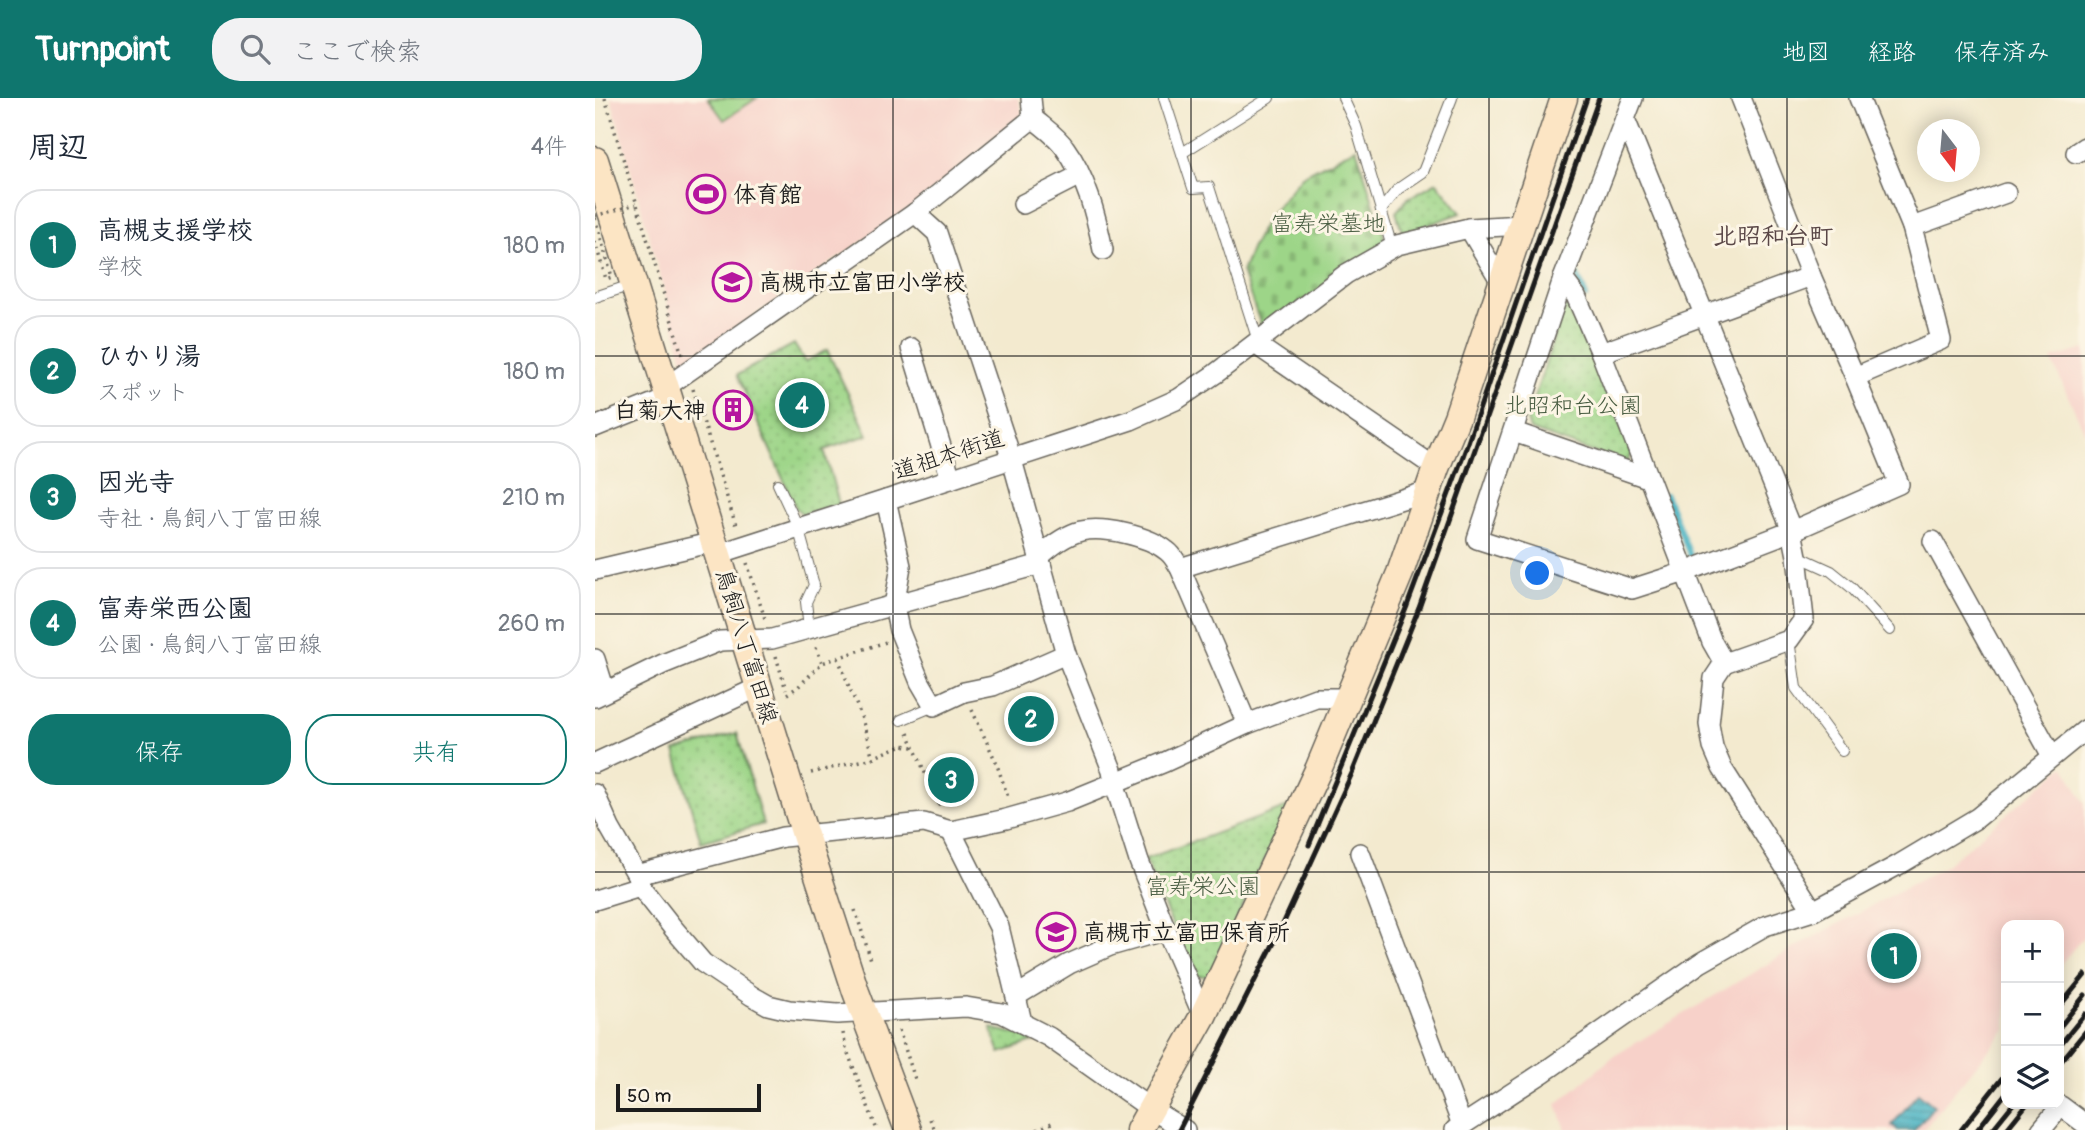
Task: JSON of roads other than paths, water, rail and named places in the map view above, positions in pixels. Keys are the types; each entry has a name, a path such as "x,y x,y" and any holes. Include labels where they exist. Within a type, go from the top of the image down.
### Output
{"street":[{"path":"1031,98 1033,118 1064,145 1080,175 1098,225 1103,250"},
{"path":"1145,1119 1203,1016 1318,770 1400,573 1457,417 1564,98"},
{"path":"1633,98 1563,279 1477,538 1632,589 1792,531 1899,484 1811,276 1741,98"},
{"path":"1855,377 1941,340 1912,227 1859,98"},
{"path":"595,427 667,392 915,213 1033,118"},
{"path":"1625,119 1792,531 1804,619 1789,640 1724,663 1714,678 1709,724 1713,747 1722,768 1813,911"},
{"name":"鳥飼八丁富田線","path":"595,160 599,188 633,284 805,835 852,1018 919,1124"},
{"path":"1023,204 1080,175"},
{"path":"1912,227 2006,193"},
{"path":"915,213 937,233 1012,460 1066,654 1112,770 1139,861 1203,1016"},
{"name":"道祖本街道","path":"894,606 901,566 886,500 1131,420 1178,399 1257,343 1346,274 1392,247 1469,228 1523,225"},
{"path":"1469,228 1501,282"},
{"path":"1601,354 1811,276"},
{"path":"1563,279 1576,296 1601,354 1712,642 1724,663"},
{"path":"1257,343 1432,480"},
{"path":"911,348 951,479"},
{"path":"1514,432 1648,478"},
{"path":"1181,568 1432,480"},
{"path":"595,570 716,548 886,500"},
{"path":"595,659 600,694 720,641 772,639 894,606 1040,561 1053,545 1081,531 1104,529 1147,540 1165,549 1181,568 1247,724"},
{"path":"1933,541 2052,756"},
{"path":"894,606 901,637 920,682 934,706 964,692 993,686 1066,654"},
{"path":"595,763 759,687"},
{"path":"595,900 638,880 783,837 924,823 951,831 1067,802 1165,762 1247,724 1316,698 1347,698"},
{"path":"1360,853 1458,1128 1544,1072 1700,963 1765,926 1813,911 1977,818 2085,730"},
{"path":"595,794 638,880 673,928 703,963 752,996 768,1005 789,1010 852,1018 966,1007 1002,1013 1049,1037 1145,1119 1185,1130"},
{"path":"951,831 999,927 1022,1022"},
{"path":"1016,996 1069,964 1166,930"},
{"path":"2042,1130 2061,1106 2081,1114"}],"lane":[{"path":"1164,98 1193,188 1209,187 1257,343"},
{"path":"1182,153 1269,98"},
{"path":"1343,98 1356,126 1392,247"},
{"path":"1381,210 1398,189 1423,172 1452,98"},
{"path":"595,297 633,284"},
{"path":"778,484 797,527 814,586 806,602 809,628"},
{"path":"1797,556 1831,571 1851,587 1890,630"},
{"path":"1789,640 1796,688 1842,751"},
{"path":"901,720 934,706"}],"water":[{"path":"1918,1093 1934,1106 1914,1130 1898,1130 1892,1125"}],"waterway":[{"path":"1577,275 1586,296"},
{"path":"1666,495 1690,555"}],"railway":[{"path":"1309,845 1407,606 1466,448 1587,98"},
{"path":"1179,1130 1278,935 1353,771 1419,608 1599,98"},
{"path":"2064,1001 2085,975"},
{"path":"2064,1022 2085,995"},
{"path":"2064,1040 2085,1014"},
{"path":"2064,1058 2085,1032"},
{"path":"1961,1130 2001,1079"},
{"path":"1977,1130 2001,1099"},
{"path":"1992,1130 2009,1109"},
{"path":"2006,1130 2023,1109"}],"place":[{"name":"体育館","path":"706,194"},
{"name":"高槻市立富田小学校","path":"732,282"},
{"name":"富寿栄西公園","path":"802,405"},
{"name":"白菊大神","path":"733,410"},
{"name":"ひかり湯","path":"1031,719"},
{"name":"因光寺","path":"951,780"},
{"name":"高槻市立富田保育所","path":"1056,932"},
{"name":"高槻支援学校","path":"1894,956"}],"district":[{"name":"北昭和台町","path":"1773,236"}],"park label":[{"name":"富寿栄墓地","path":"1328,223"},
{"name":"北昭和台公園","path":"1573,405"},
{"name":"富寿栄公園","path":"1203,886"}]}
